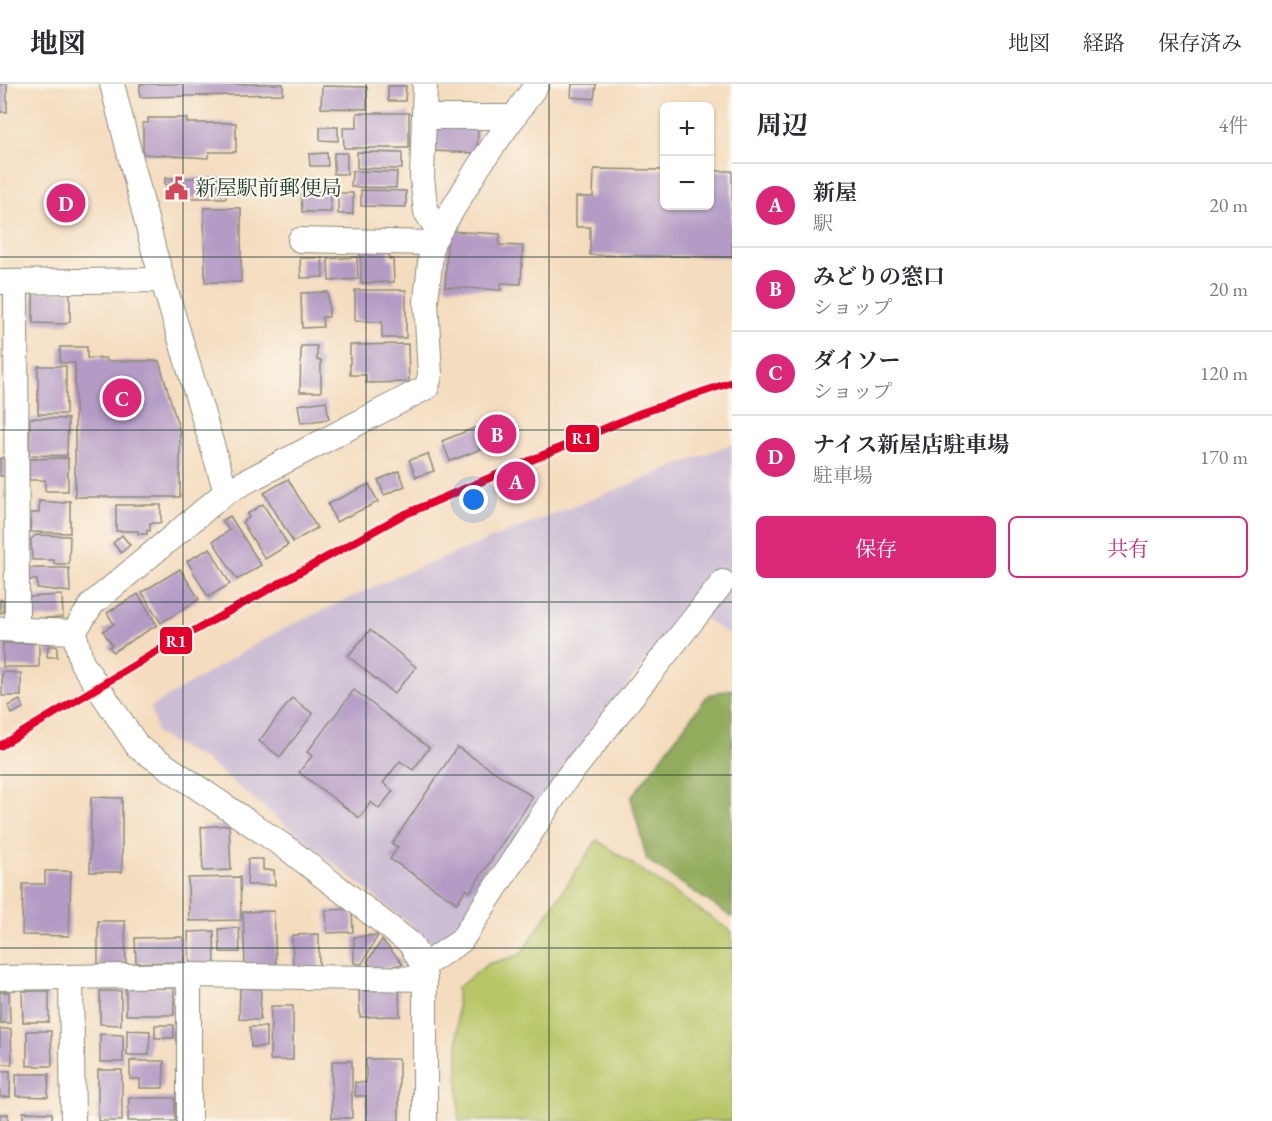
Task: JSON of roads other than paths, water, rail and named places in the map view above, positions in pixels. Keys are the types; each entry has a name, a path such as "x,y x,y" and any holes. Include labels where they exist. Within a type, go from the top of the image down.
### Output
{"street":[{"path":"112,84 163,280 226,492"},
{"path":"425,84 422,178 426,212 435,236"},
{"path":"425,1121 424,973 411,944 307,864 138,747 82,663 74,632 92,604 226,492 427,387 430,375 426,301 435,236 537,84"},
{"path":"425,117 514,117"},
{"path":"300,240 435,236"},
{"path":"74,632 8,629 8,282 163,280"},
{"path":"0,978 424,973 461,941 563,783 723,582"},
{"path":"189,975 189,1121"},
{"path":"71,977 73,1121"}],"place":[{"name":"新屋駅前郵便局","path":"177,188"},
{"name":"ナイス新屋店駐車場","path":"66,203"},
{"name":"ダイソー","path":"122,398"},
{"name":"みどりの窓口","path":"497,434"},
{"name":"新屋","path":"516,481"}]}
